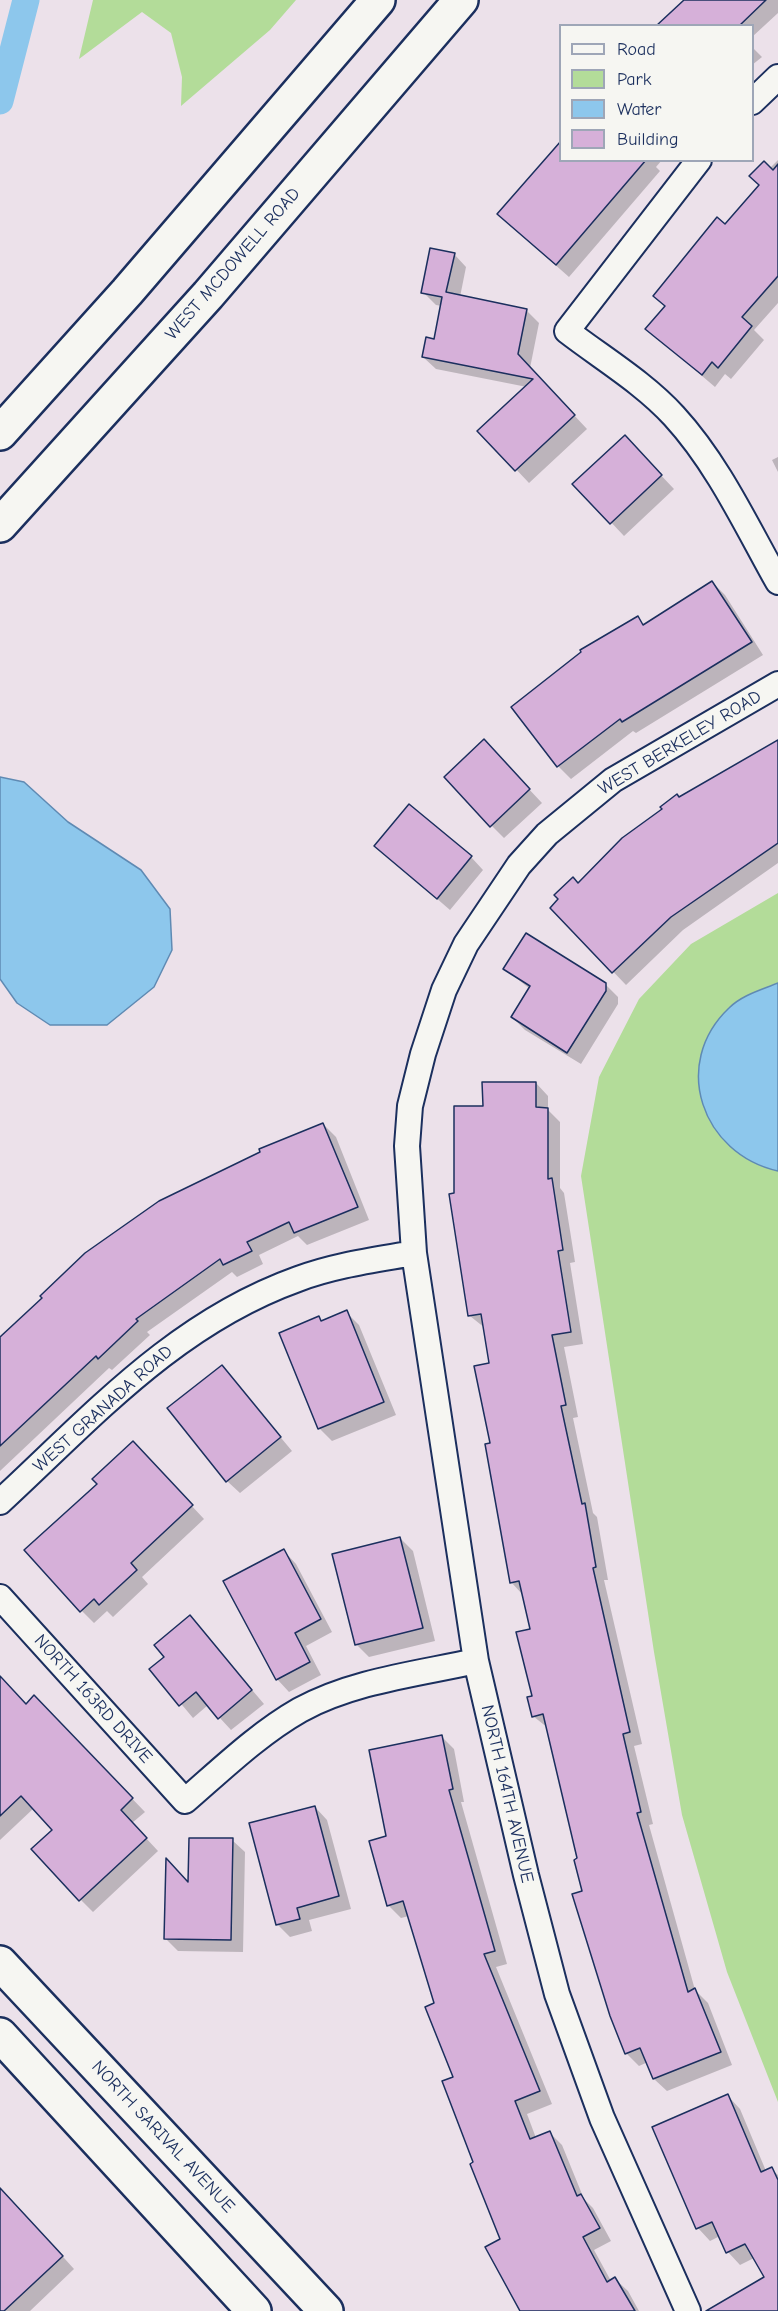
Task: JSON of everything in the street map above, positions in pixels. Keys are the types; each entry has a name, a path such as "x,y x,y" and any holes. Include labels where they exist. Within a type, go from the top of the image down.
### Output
{"main road":[{"path":"0,434 135,284 378,0"},
{"name":"WEST MCDOWELL ROAD","path":"0,525 208,294 461,0"},
{"name":"NORTH SARIVAL AVENUE","path":"0,1963 326,2311"},
{"path":"0,2034 254,2311"}],"street":[{"path":"754,101 778,77"},
{"path":"697,162 567,331 673,414 708,457 778,582"},
{"name":"WEST BERKELEY ROAD","path":"414,1253 407,1146 410,1106 423,1054 444,990 466,944 495,898 547,834 613,780 778,684"},
{"name":"WEST GRANADA ROAD","path":"0,1502 152,1362 220,1314 299,1278 414,1253"},
{"name":"NORTH 164TH AVENUE","path":"414,1253 476,1661 526,1875 557,1994 602,2118 688,2311"},
{"name":"NORTH 163RD DRIVE","path":"0,1597 185,1801 263,1735 300,1710 335,1694 363,1685 476,1661"}],"green space":[{"path":"93,0 296,0 270,30 181,106 182,77 171,33 142,12 79,59"},
{"path":"778,893 778,2102 727,1972 682,1815 654,1652 581,1176 599,1077 639,999 691,944"}],"water":[{"path":"0,777 24,782 68,822 141,870 170,909 172,950 154,987 107,1025 50,1025 17,1003 0,979"},
{"path":"778,983 778,1171 752,1161 730,1146 714,1127 703,1104 699,1080 701,1055 711,1030 734,1003"}],"building":[{"path":"684,0 766,0 741,24 658,24"},
{"path":"559,143 559,162 644,162 556,265 497,214"},
{"path":"764,161 773,170 778,164 778,276 742,317 752,326 718,368 712,362 702,375 645,329 665,306 653,296 717,217 725,224 759,185 749,176"},
{"path":"430,248 455,253 446,292 527,309 518,354 575,415 515,471 477,431 533,379 422,357 426,337 434,339 442,297 421,293"},
{"path":"625,435 662,475 610,524 572,484"},
{"path":"712,581 752,642 622,722 620,719 557,767 511,707 581,652 580,650 638,616 643,625"},
{"path":"484,739 530,789 490,827 444,777"},
{"path":"778,740 778,843 671,917 612,973 550,908 558,899 554,895 573,877 578,883 622,838 662,809 660,807 677,794 679,797"},
{"path":"409,804 472,856 437,899 374,846"},
{"path":"526,933 606,983 606,991 567,1053 511,1017 530,986 503,969"},
{"path":"482,1082 536,1082 536,1107 548,1108 548,1179 552,1178 563,1250 558,1251 571,1332 552,1335 566,1405 561,1406 582,1504 585,1503 596,1567 593,1568 630,1732 623,1734 641,1812 637,1813 688,1992 695,1988 721,2052 653,2079 640,2048 625,2054 610,2016 572,1894 582,1891 574,1860 577,1858 543,1714 532,1717 527,1697 532,1696 516,1632 530,1629 519,1581 510,1583 485,1444 490,1443 474,1366 489,1363 481,1314 468,1316 449,1194 454,1193 454,1106 483,1106"},
{"path":"323,1123 358,1207 294,1233 289,1222 247,1242 252,1251 223,1265 220,1259 136,1319 138,1321 98,1359 96,1356 0,1446 0,1337 42,1298 40,1296 85,1253 159,1201 260,1152 259,1149"},
{"path":"347,1310 384,1402 318,1429 279,1333 319,1316 321,1321"},
{"path":"222,1365 281,1437 226,1482 167,1408"},
{"path":"133,1441 193,1505 131,1563 137,1570 99,1605 94,1599 80,1612 24,1550 97,1484 92,1479"},
{"path":"400,1537 423,1628 355,1645 332,1554"},
{"path":"284,1549 321,1619 295,1633 310,1662 276,1680 223,1581"},
{"path":"190,1615 252,1690 218,1719 196,1692 179,1706 149,1669 164,1657 154,1645"},
{"path":"0,1676 26,1704 34,1695 133,1798 121,1810 147,1838 79,1901 31,1849 52,1830 21,1796 0,1816"},
{"path":"442,1735 453,1789 449,1790 495,1951 484,1954 540,2091 515,2101 530,2139 550,2131 577,2196 581,2194 600,2228 583,2237 607,2282 615,2277 635,2311 520,2311 485,2247 500,2239 470,2164 473,2162 442,2081 453,2077 425,2007 434,2003 403,1901 387,1906 369,1841 386,1836 369,1750"},
{"path":"315,1806 339,1896 297,1908 300,1919 276,1925 249,1823"},
{"path":"189,1838 233,1838 231,1940 164,1939 166,1858 188,1882"},
{"path":"728,2094 761,2172 772,2167 778,2180 778,2311 706,2311 764,2277 745,2244 726,2253 712,2222 696,2229 652,2127"},
{"path":"0,2188 63,2256 4,2311 0,2311"}],"waterway":[{"path":"0,101 26,0"}]}
